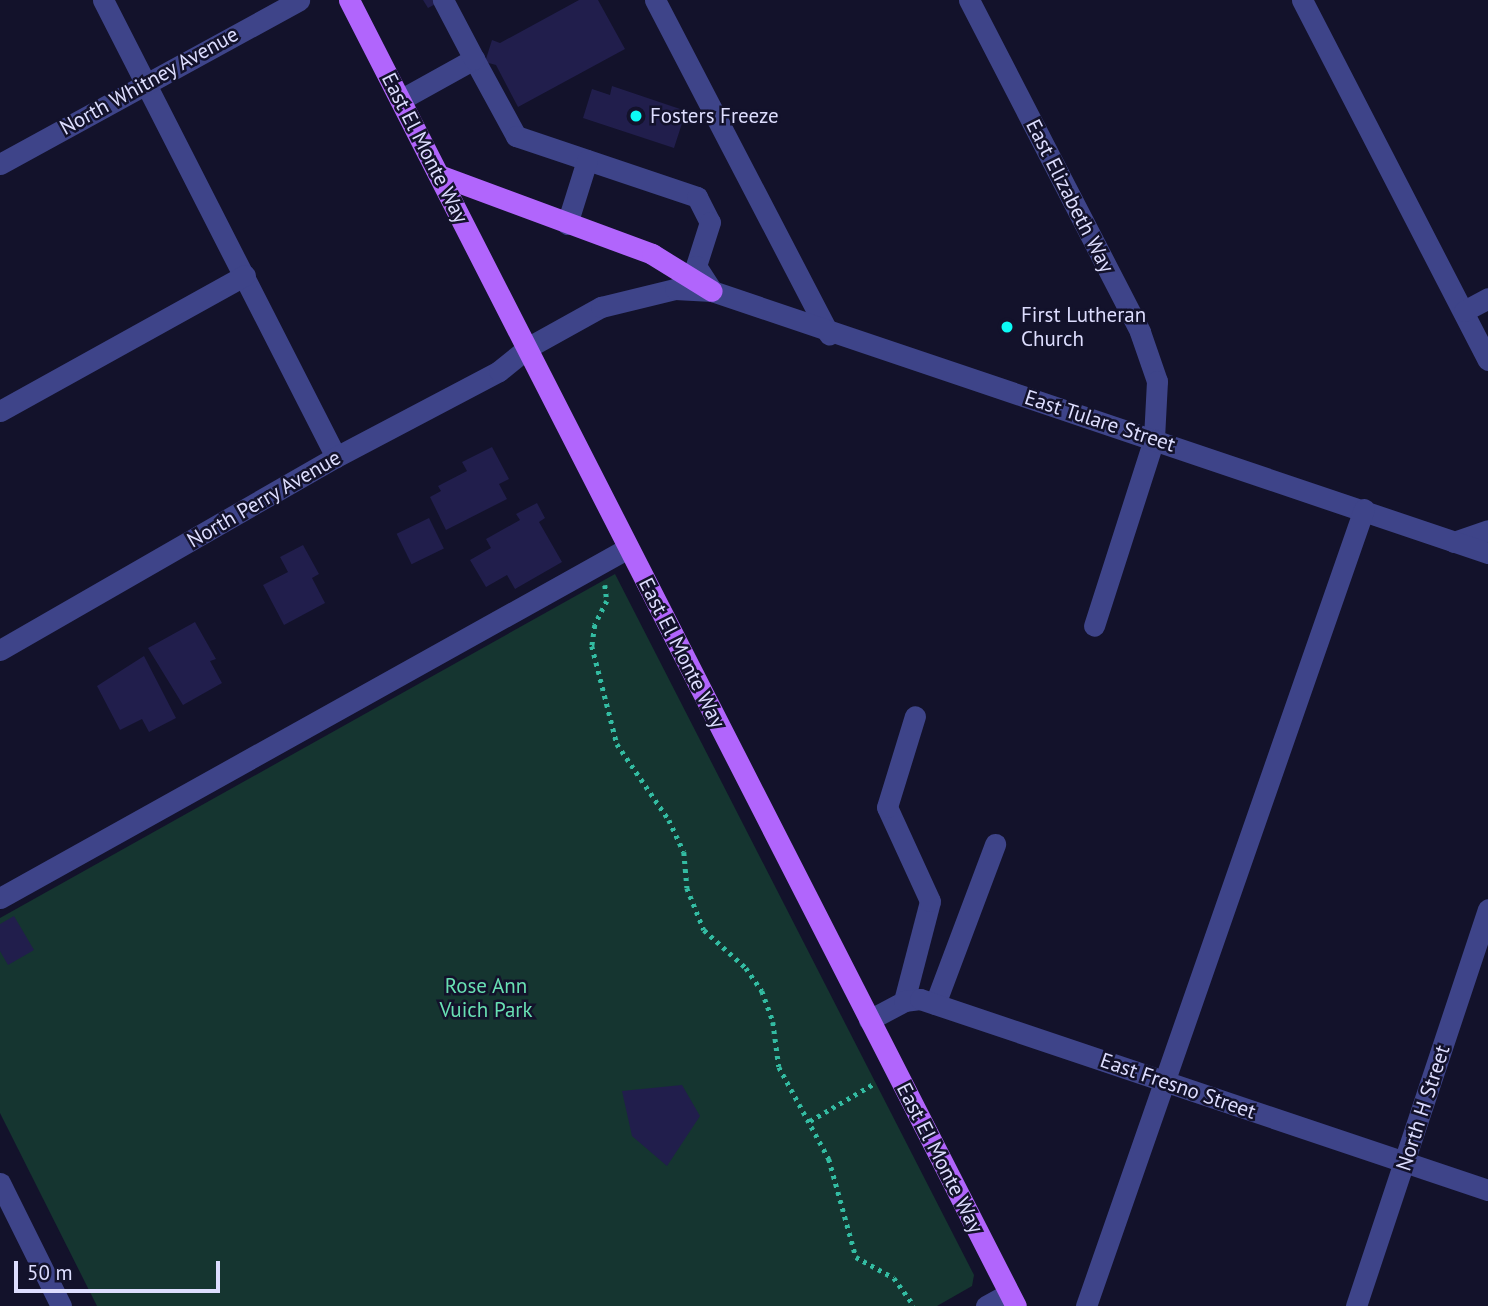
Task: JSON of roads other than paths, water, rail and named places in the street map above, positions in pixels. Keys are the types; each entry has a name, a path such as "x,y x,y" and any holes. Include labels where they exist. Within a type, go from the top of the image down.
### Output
{"main road":[{"name":"East El Monte Way","path":"349,0 1013,1299"},
{"path":"439,175 652,254 712,291"}],"street":[{"path":"103,0 337,457"},
{"name":"North Whitney Avenue","path":"0,164 145,82 299,0"},
{"path":"443,0 516,136 697,197 710,222 696,266 712,291"},
{"path":"655,0 829,334"},
{"name":"East Elizabeth Way","path":"969,0 1140,332 1157,381 1154,439 1094,626"},
{"path":"1302,0 1488,360"},
{"path":"400,100 474,59"},
{"path":"567,224 587,160"},
{"path":"0,411 245,275"},
{"name":"North Perry Avenue","path":"0,650 337,457 499,371 527,348 618,300 666,289 712,291"},
{"name":"East Tulare Street","path":"712,291 829,334 1154,439 1488,553"},
{"path":"1464,311 1488,299"},
{"path":"1086,1306 1364,509"},
{"path":"1454,542 1488,530"},
{"path":"0,898 628,548"},
{"path":"869,1020 904,1001 930,901 887,807 915,716"},
{"path":"935,1003 995,844"},
{"name":"North H Street","path":"1356,1306 1488,909"},
{"name":"East Fresno Street","path":"904,1001 920,999 935,1003 1488,1191"},
{"path":"0,1184 61,1306"},
{"path":"986,1306 1013,1299"}],"place":[{"name":"Fosters Freeze","path":"636,116"},
{"name":"First Lutheran Church","path":"1007,327"}],"park label":[{"name":"Rose Ann Vuich Park","path":"486,998"}]}
